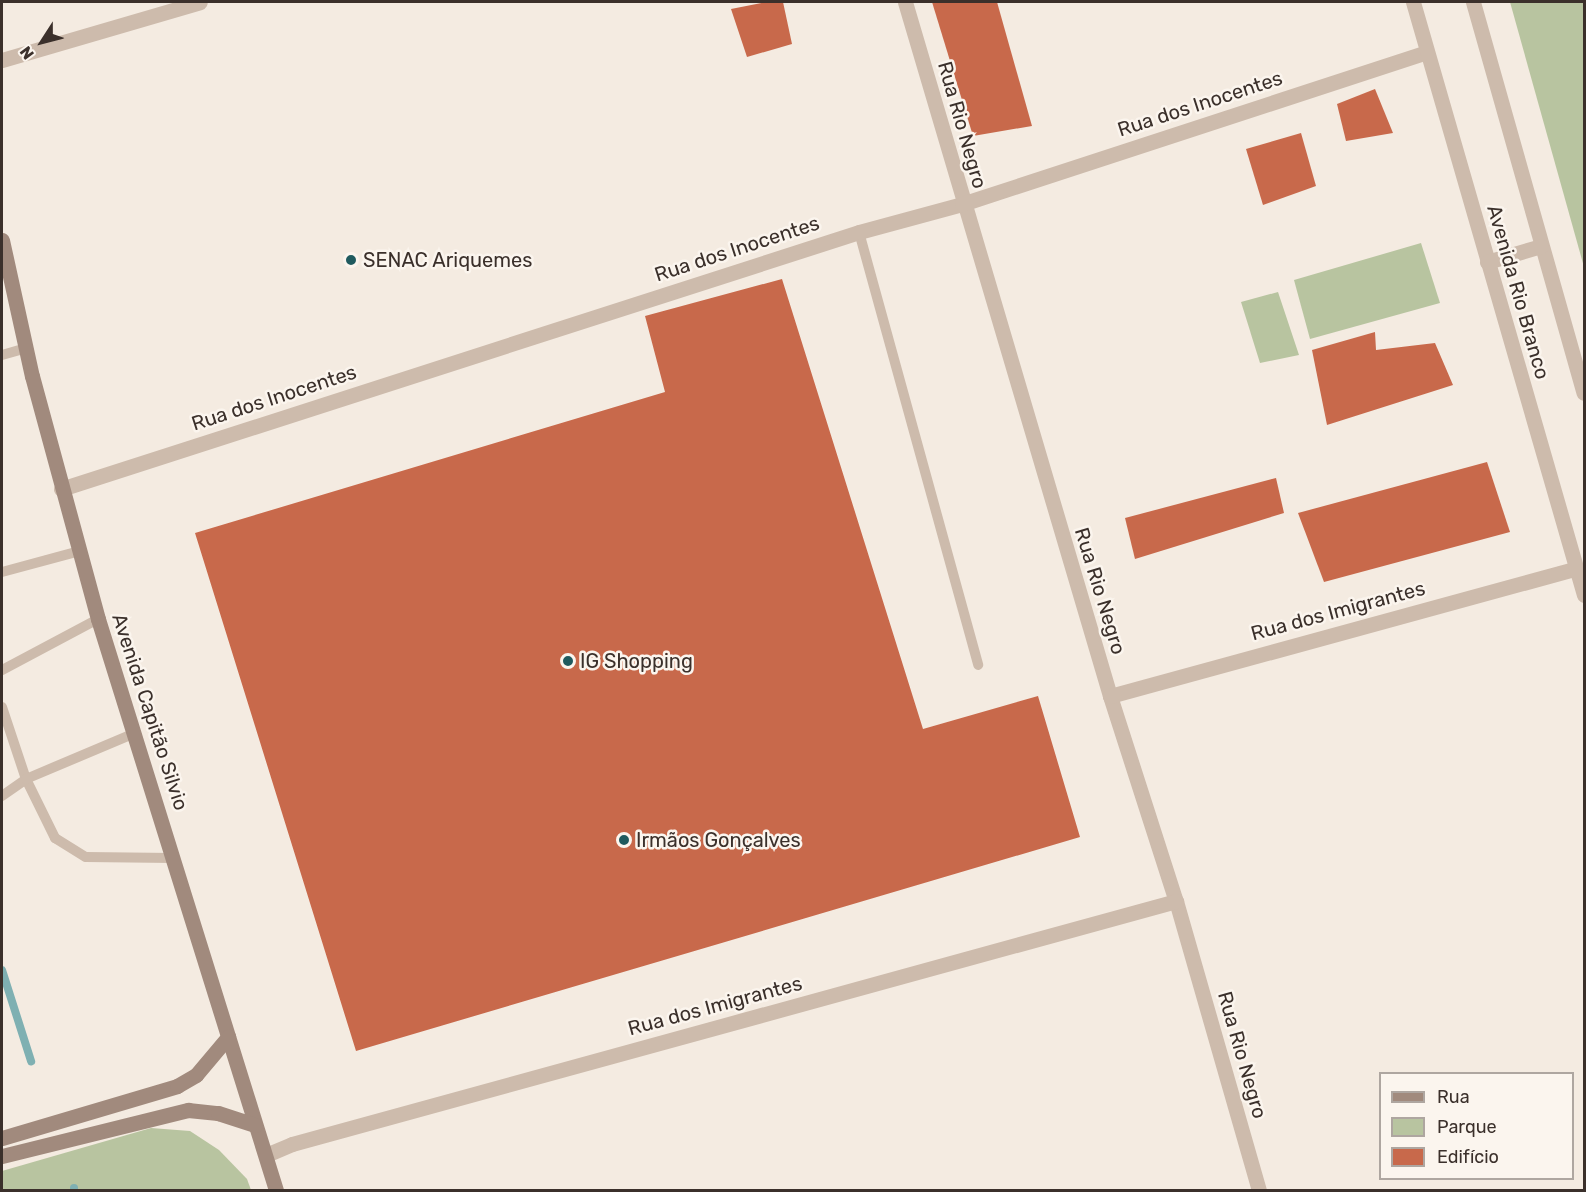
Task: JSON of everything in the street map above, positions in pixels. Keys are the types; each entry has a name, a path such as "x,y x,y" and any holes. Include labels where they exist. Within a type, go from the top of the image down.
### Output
{"main road":[{"name":"Avenida Capitão Silvio","path":"2,240 7,279 61,489 98,619 276,1191"},
{"path":"2,1138 177,1086 196,1075 228,1037"},
{"path":"2,1156 188,1110 218,1113 255,1125"}],"street":[{"path":"2,60 200,2"},
{"name":"Rua Rio Negro","path":"904,2 962,204 1110,696 1176,901 1259,1191"},
{"name":"Avenida Rio Branco","path":"1413,2 1486,262 1584,595"},
{"name":"Avenida Rio Branco","path":"1473,2 1540,246 1584,393"},
{"name":"Rua dos Inocentes","path":"61,489 859,232 962,204 1426,52"},
{"path":"1486,262 1540,246"},
{"name":"Rua dos Imigrantes","path":"1110,696 1577,568"},
{"name":"Rua dos Imigrantes","path":"266,1155 292,1144 1176,901"}],"lane":[{"path":"859,232 978,665"},
{"path":"2,355 26,348"},
{"path":"2,572 80,551"},
{"path":"2,670 98,619"},
{"path":"2,707 26,779 55,837 86,856 173,858"},
{"path":"2,796 26,779 135,733"}],"green space":[{"path":"1510,2 1584,2 1584,267"},
{"path":"1421,243 1440,303 1310,339 1294,280"},
{"path":"1278,292 1299,355 1260,363 1241,302"},
{"path":"151,1128 190,1131 219,1150 247,1179 251,1190 2,1190 2,1171"}],"building":[{"path":"767,2 783,2 792,44 747,57 731,9"},
{"path":"932,2 997,2 1032,126 973,136"},
{"path":"1375,89 1393,133 1346,141 1337,104"},
{"path":"1301,133 1316,186 1263,205 1246,149"},
{"name":"IG Shopping","path":"782,279 923,729 1038,696 1080,837 356,1051 195,533 665,392 645,316"},
{"path":"1375,332 1376,350 1435,343 1453,385 1327,425 1312,350"},
{"path":"1487,462 1510,532 1324,582 1298,513"},
{"path":"1276,478 1284,513 1135,559 1125,518"}],"waterway":[{"path":"2,970 31,1061"}],"place":[{"name":"SENAC Ariquemes","path":"351,260"},
{"name":"IG Shopping","path":"568,661"},
{"name":"Irmãos Gonçalves","path":"624,840"}]}
